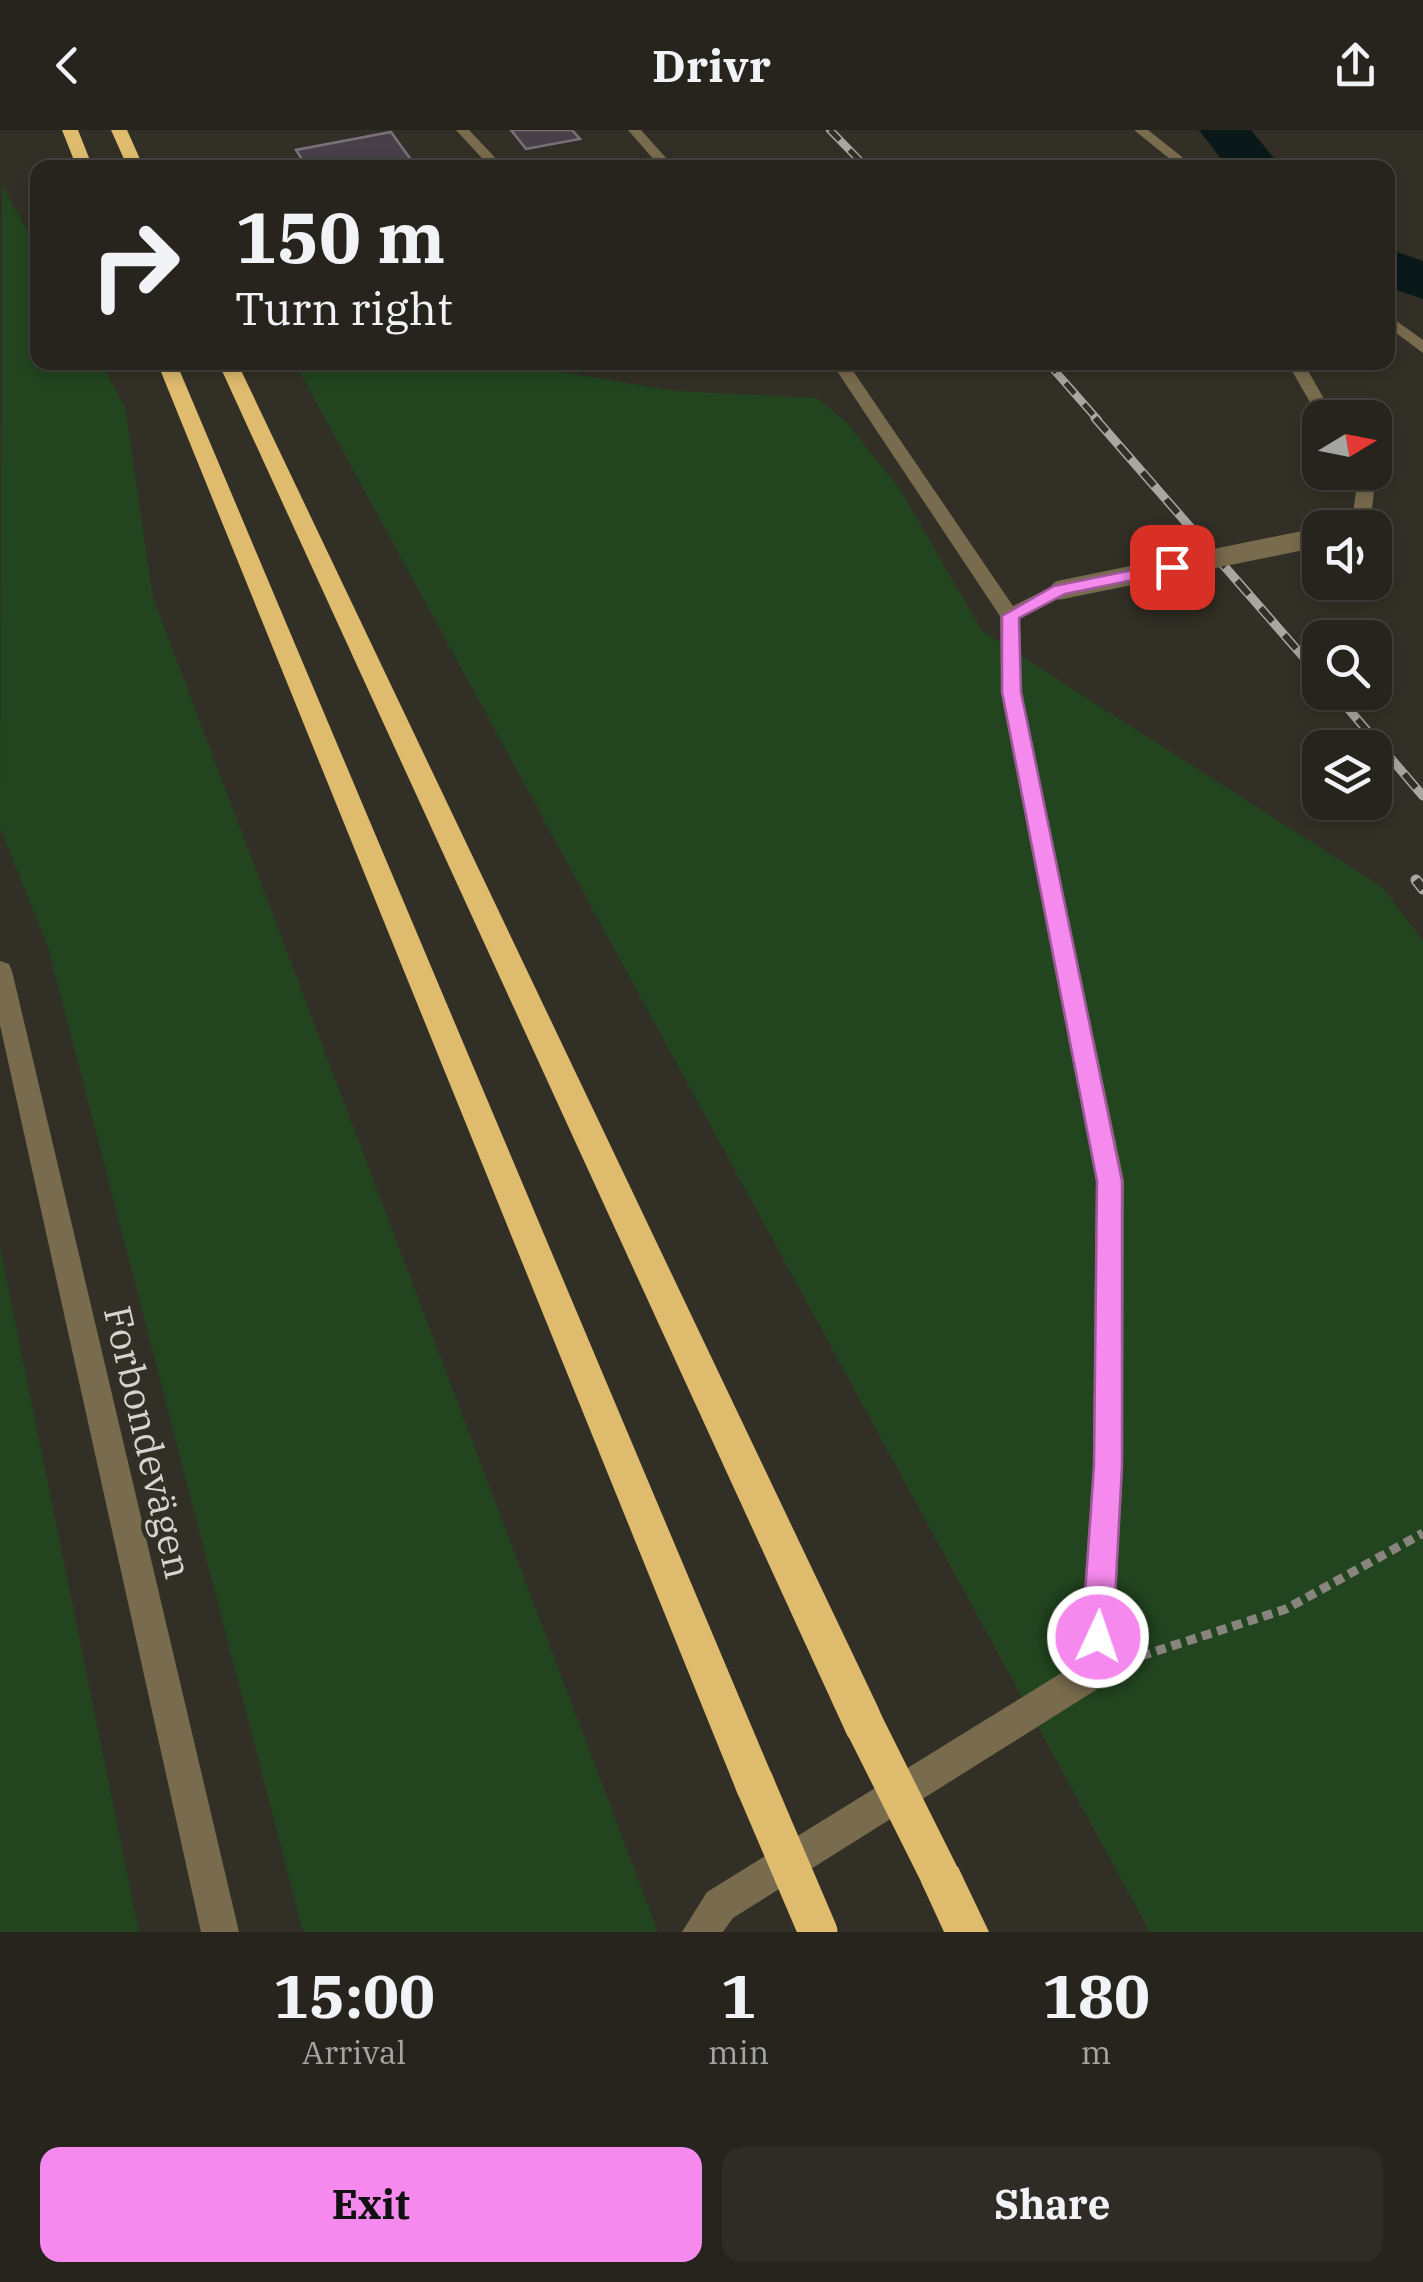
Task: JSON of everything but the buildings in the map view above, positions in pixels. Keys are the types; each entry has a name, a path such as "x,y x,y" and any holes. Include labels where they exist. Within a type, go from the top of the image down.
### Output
{"highway":[{"path":"70,130 83,160"},
{"path":"119,130 132,160"},
{"path":"169,370 818,1932"},
{"path":"232,370 863,1722 966,1932"}],"street":[{"path":"462,130 491,160"},
{"path":"634,130 662,160"},
{"path":"1140,130 1179,160"},
{"path":"1395,326 1423,348"},
{"path":"701,1932 720,1905 1096,1671 1108,1466 1110,1181 1011,692 1010,616 844,370"},
{"path":"1300,370 1317,400"},
{"path":"1010,616 1060,590 1302,540"},
{"name":"Forbondevägen","path":"0,971 220,1932"}],"path":[{"path":"1096,1671 1286,1610 1423,1533"}],"green space":[{"path":"2,185 30,236 30,370 105,370 125,407 153,598 658,1932 303,1932 48,947 0,828"},
{"path":"299,370 548,370 676,391 817,398 847,423 899,488 982,631 1383,888 1423,941 1423,1932 1150,1932"},
{"path":"0,1247 139,1932 0,1932"}],"waterway":[{"path":"1224,130 1249,160"},
{"path":"1395,269 1423,282"}],"railway":[{"path":"830,130 859,160"},
{"path":"1054,370 1098,420"},
{"path":"1095,418 1302,655"},
{"path":"1349,710 1423,796"},
{"path":"1416,880 1423,889"}],"route":[{"path":"1098,1637 1108,1466 1110,1181 1011,692 1010,616 1060,590 1172,567"}]}
